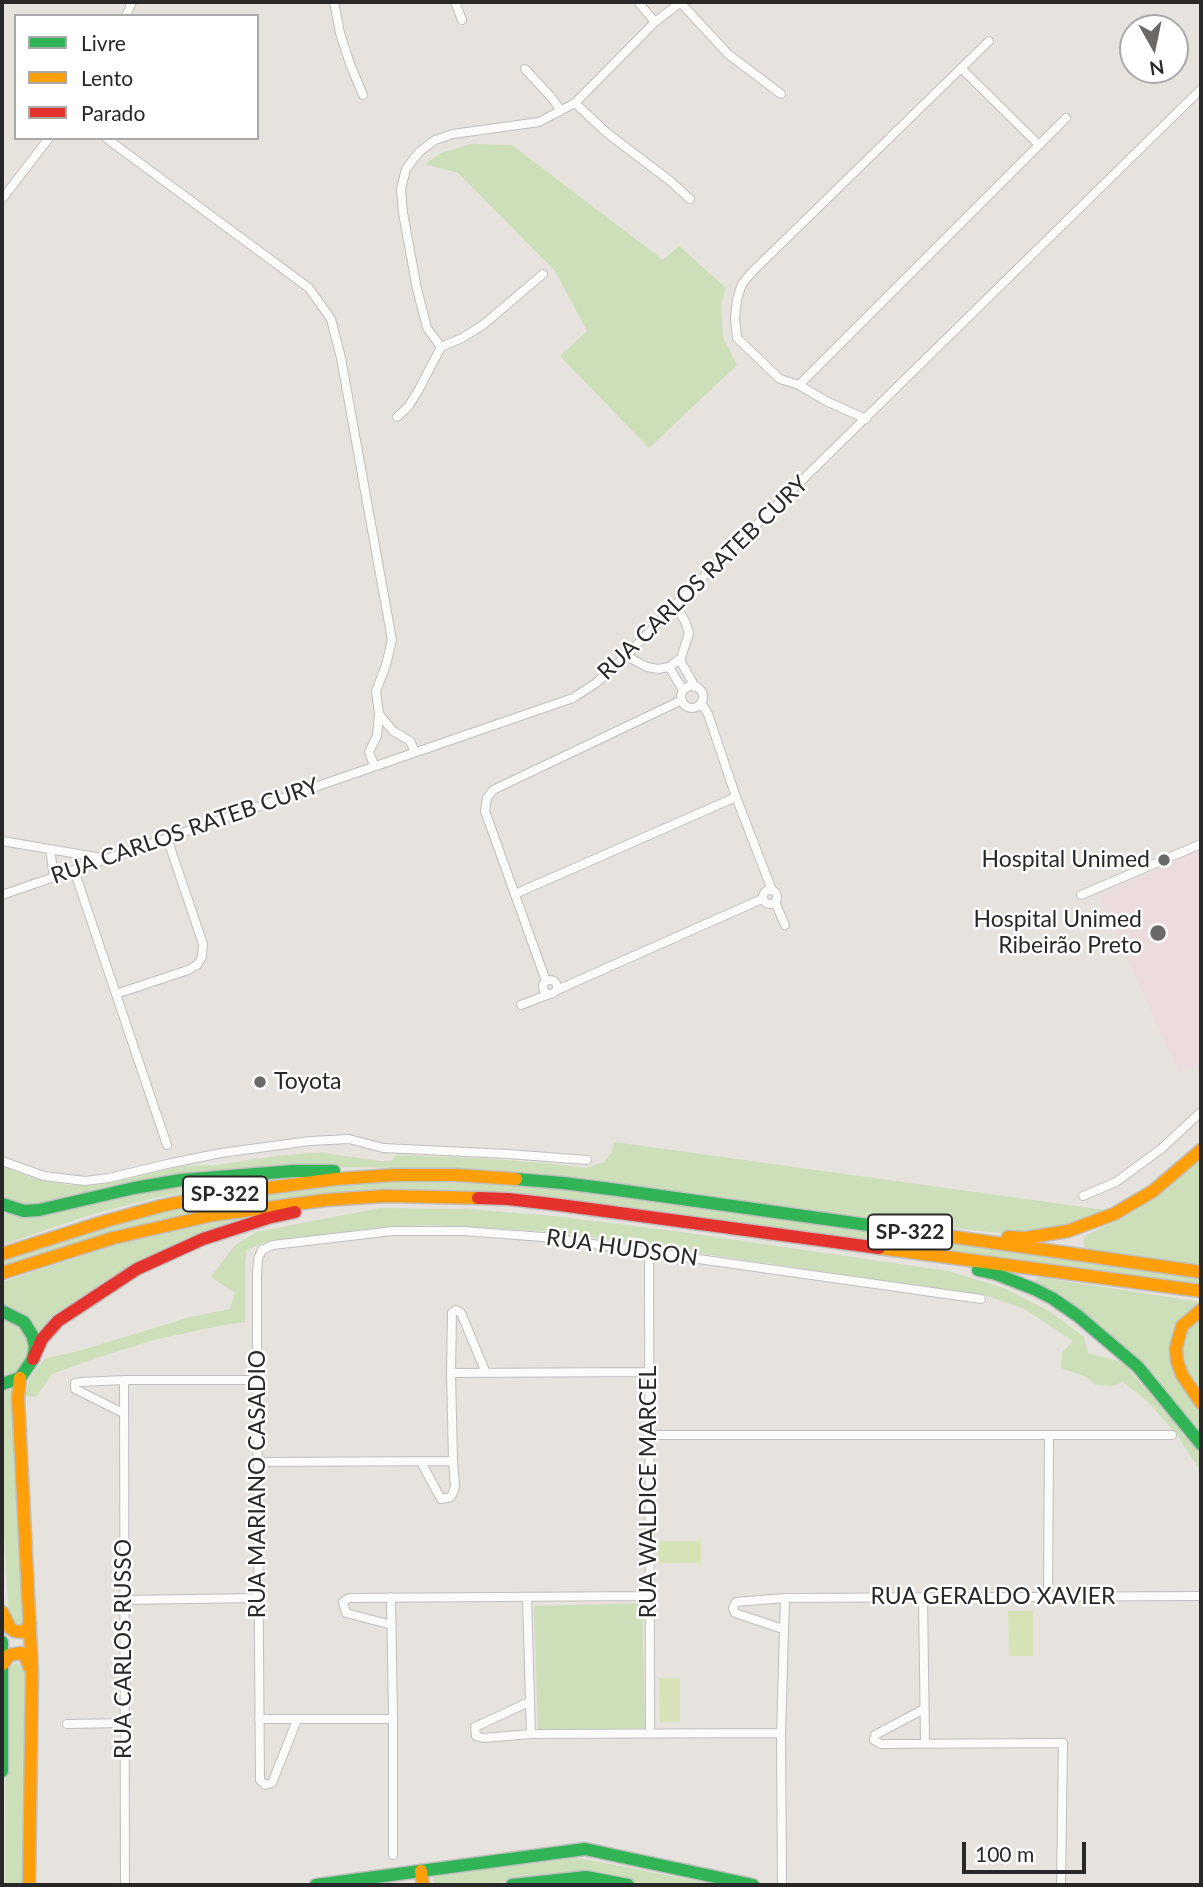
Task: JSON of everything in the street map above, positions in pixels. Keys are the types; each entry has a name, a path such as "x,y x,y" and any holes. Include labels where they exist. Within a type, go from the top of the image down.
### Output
{"main road":[{"path":"884,1228 1025,1238 1068,1231 1103,1219 1135,1203 1174,1175 1201,1150"},
{"path":"2,1205 24,1211 39,1210 181,1180 293,1171 382,1171 456,1175"},
{"name":"SP-322","path":"2,1254 106,1221 214,1195 336,1179 456,1175 563,1183 1201,1272"},
{"path":"29,1885 32,1672 18,1398 20,1378 42,1339 58,1321 137,1269 203,1239 268,1218 385,1196"},
{"name":"SP-322","path":"2,1273 113,1237 201,1217 287,1204 385,1196 508,1199 1201,1291"},
{"path":"884,1249 996,1274 1052,1298 1124,1353 1201,1444"},
{"path":"1201,1310 1182,1326 1176,1348 1182,1375 1201,1403"},
{"path":"2,1311 24,1322 29,1328 35,1346 33,1359"},
{"path":"2,1384 20,1378"},
{"path":"2,1612 14,1631 26,1630 30,1623"},
{"path":"2,1642 2,1771"},
{"path":"3,1664 9,1655 21,1653 32,1672"},
{"path":"316,1885 584,1849 753,1885"},
{"path":"421,1871 423,1885"},
{"path":"512,1885 586,1881 628,1885"}],"street":[{"path":"334,2 340,33 363,95"},
{"path":"455,2 462,20"},
{"path":"638,2 655,22"},
{"path":"441,347 427,328 417,289 401,189 406,169 419,152 435,140 453,134 539,122 561,111 575,103 655,22 681,2 728,54 781,94"},
{"path":"866,419 799,385 780,379 737,338 735,318 741,284 989,41"},
{"path":"961,68 1039,145"},
{"path":"525,69 561,111"},
{"name":"RUA CARLOS RATEB CURY","path":"2,895 573,698 596,683 1201,89"},
{"path":"575,103 607,133 690,199"},
{"path":"799,385 1066,118"},
{"path":"2,199 47,140"},
{"path":"109,140 309,288 331,319 341,358 392,640 376,691 379,714 377,736 369,752 374,765"},
{"path":"397,417 408,407 441,347 483,325 543,274"},
{"path":"626,656 647,667 658,668 669,667 680,660 689,633 675,606"},
{"path":"680,660 695,687 702,693 701,702 708,714 772,890 777,895 775,902 785,925"},
{"path":"669,667 683,690 682,700"},
{"path":"683,690 689,686 695,687"},
{"path":"682,700 689,707 696,707 701,702"},
{"path":"546,981 485,811 486,798 493,790 682,700"},
{"path":"379,714 393,732 410,741 415,752"},
{"path":"377,736 393,732"},
{"path":"515,894 736,797"},
{"path":"116,994 188,970 197,965 202,957 203,944 167,838"},
{"path":"2,841 106,859"},
{"path":"1081,895 1201,844"},
{"path":"50,849 54,877"},
{"path":"74,870 167,1144"},
{"path":"762,899 764,892 772,890"},
{"path":"762,899 769,905 775,902"},
{"path":"521,1005 552,995 557,990 762,899"},
{"path":"546,981 554,981 557,990"},
{"path":"546,981 542,986 547,995"},
{"path":"1083,1196 1115,1182 1161,1149 1201,1112"},
{"path":"2,1161 44,1176 85,1181 221,1153 310,1141 349,1139 383,1148 587,1160"},
{"name":"RUA HUDSON","path":"262,1250 273,1245 393,1231 463,1231 543,1237 982,1299"},
{"name":"RUA MARIANO CASADIO","path":"262,1250 258,1259 257,1275 258,1598 260,1780 265,1785 272,1783 297,1720"},
{"name":"RUA WALDICE MARCEL","path":"649,1252 650,1733"},
{"path":"422,1462 441,1499 451,1497 456,1487 451,1373 452,1313 456,1310 461,1313 486,1373"},
{"path":"451,1373 649,1372"},
{"path":"123,1413 75,1389 75,1383 124,1380 257,1380"},
{"name":"RUA CARLOS RUSSO","path":"124,1380 125,1885"},
{"path":"648,1435 1172,1435"},
{"path":"1048,1595 1049,1435"},
{"path":"259,1462 453,1461"},
{"path":"392,1625 346,1613 343,1602 349,1598 391,1597 649,1596"},
{"name":"RUA GERALDO XAVIER","path":"783,1629 742,1616 733,1608 736,1602 785,1598 1201,1596"},
{"path":"391,1597 393,1855"},
{"path":"527,1597 531,1734"},
{"path":"923,1597 925,1743"},
{"path":"124,1600 258,1598"},
{"path":"782,1885 781,1733 785,1598"},
{"path":"529,1702 475,1727 476,1736 781,1733"},
{"path":"924,1709 875,1735 874,1740 881,1744 1063,1743 1061,1885"},
{"path":"259,1718 393,1719"},
{"path":"67,1724 125,1723"}],"shaded area":[{"name":"Hospital Unimed Ribeirão Preto","path":"1201,849 1201,1064 1179,1073 1100,899 1104,893"}],"green space":[{"path":"472,144 512,145 663,260 679,246 726,288 721,304 723,337 737,365 649,448 560,356 587,331 555,271 458,173 425,164 441,153"},
{"path":"614,1142 1112,1211 1088,1221 1010,1234 915,1224 585,1178 478,1169 328,1167 31,1207 2,1199 2,1166 35,1179 70,1185 104,1184 185,1166 217,1165 310,1153 381,1161 391,1161 396,1155 477,1158 586,1168 604,1162 611,1153"},
{"path":"1201,1157 1201,1267 1085,1250 1085,1236 1131,1213 1168,1189"},
{"path":"283,1177 159,1197 93,1214 2,1245 2,1209 164,1188"},
{"path":"381,1181 535,1185 1201,1279 1201,1285 496,1192 189,1213 122,1228 2,1267 2,1259 186,1205"},
{"path":"379,1208 467,1209 554,1216 674,1231 948,1271 1004,1288 1049,1311 1084,1337 1088,1353 1122,1362 1201,1450 1201,1472 1177,1435 1149,1403 1123,1382 1113,1386 1096,1385 1086,1377 1061,1368 1062,1352 1073,1341 1024,1309 988,1296 565,1233 508,1229 430,1225 380,1227 263,1243 247,1250 245,1322 154,1340 96,1358 52,1374 36,1397 25,1396 30,1378 44,1359 190,1317 230,1309 235,1293 211,1277 235,1245 257,1232"},
{"path":"258,1216 212,1232 38,1337 2,1306 2,1282 123,1243 212,1223"},
{"path":"1038,1277 1201,1302 1174,1335 1201,1408 1201,1439 1166,1394 1036,1285"},
{"path":"1201,1315 1201,1394 1182,1362 1184,1334"},
{"path":"2,1318 21,1327 27,1337 29,1349 27,1360 15,1374 2,1379"},
{"path":"14,1387 26,1622 19,1628 11,1623 8,1604 2,1502 2,1391"},
{"path":"658,1541 701,1541 701,1563 658,1563"},
{"path":"642,1603 645,1728 538,1731 534,1606"},
{"path":"1008,1611 1033,1611 1033,1656 1009,1656"},
{"path":"16,1663 28,1674 23,1885 5,1885 6,1668"},
{"path":"659,1678 680,1678 680,1722 660,1722"},
{"path":"579,1858 717,1885 646,1885 584,1873 478,1885 434,1885 433,1878 438,1875"}],"traffic: fast":[{"path":"2,1204 24,1211 39,1210 181,1180 293,1171 334,1171"},
{"path":"516,1179 618,1190 954,1237"},
{"path":"978,1270 1034,1289 1078,1316 1138,1367 1201,1444"},
{"path":"2,1311 24,1322 35,1346 33,1359 20,1378 2,1384"},
{"path":"2,1642 2,1771"},
{"path":"316,1885 585,1849 753,1885"},
{"path":"512,1885 586,1877 628,1885"}],"traffic: slow":[{"path":"1008,1237 1025,1238 1068,1231 1114,1214 1153,1191 1201,1150"},
{"path":"2,1254 106,1221 214,1195 336,1179 394,1175 516,1179"},
{"path":"2,1273 113,1238 213,1215 326,1200 385,1196 478,1198"},
{"path":"954,1237 1201,1272"},
{"path":"879,1248 1201,1291"},
{"path":"1201,1310 1182,1326 1176,1348 1182,1375 1201,1403"},
{"path":"20,1378 18,1398 32,1672 29,1885"},
{"path":"2,1612 14,1631 22,1632 30,1623"},
{"path":"3,1664 9,1655 21,1653 30,1668"},
{"path":"421,1871 423,1885"}],"traffic: jam":[{"path":"478,1198 560,1205 879,1248"},
{"path":"33,1359 42,1339 58,1321 137,1269 203,1239 295,1212"}],"place":[{"name":"Hospital Unimed","path":"1164,860"},
{"name":"Hospital Unimed Ribeirão Preto","path":"1158,933"},
{"name":"Toyota","path":"260,1082"}]}
